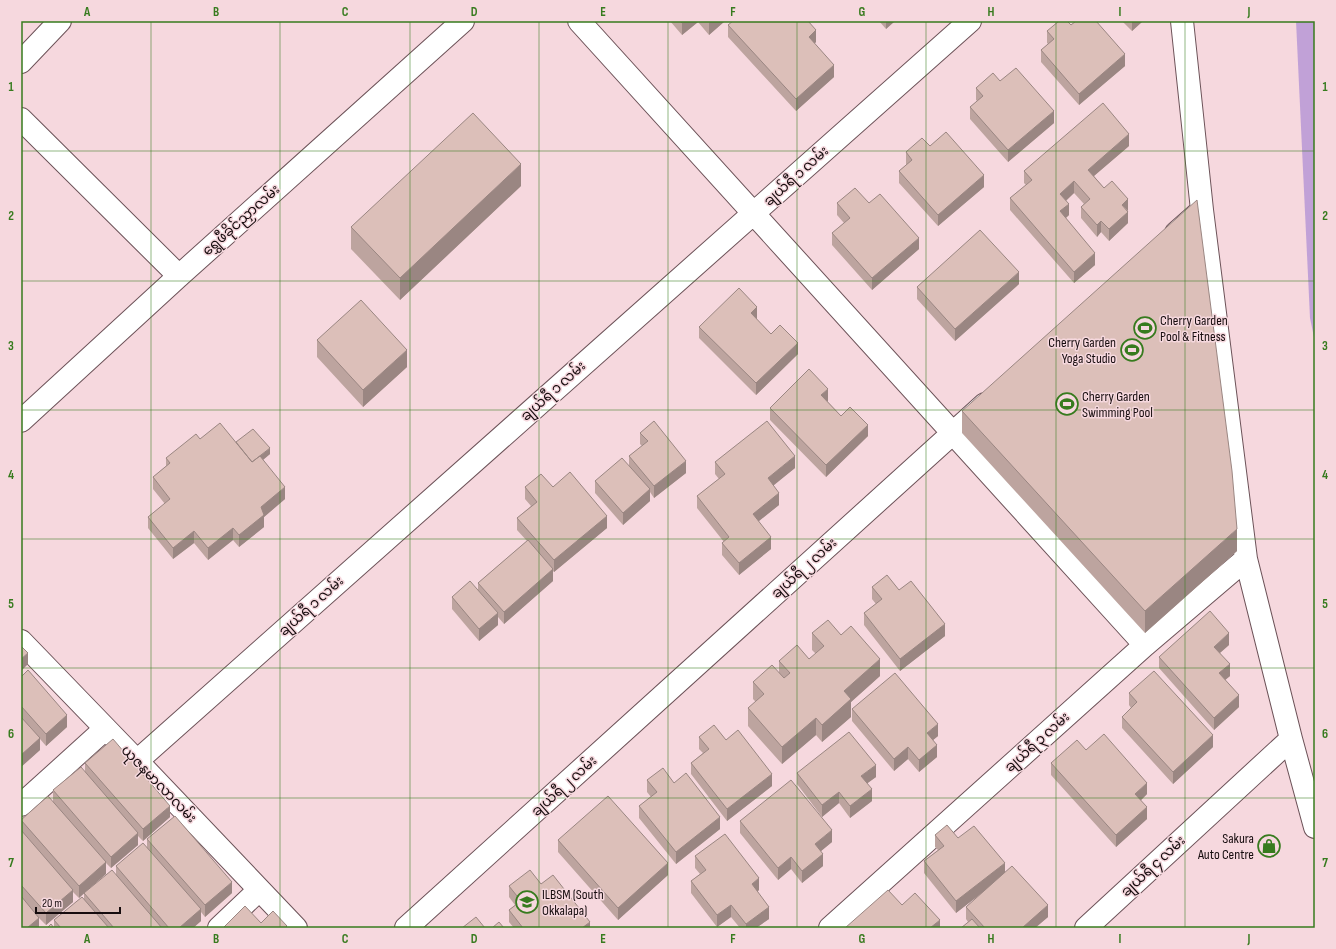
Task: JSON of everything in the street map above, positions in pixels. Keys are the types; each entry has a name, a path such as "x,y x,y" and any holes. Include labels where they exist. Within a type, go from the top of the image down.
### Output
{"street":[{"path":"21,62 60,21"},
{"name":"ရွှေဖီခိုင်ညှာလမ်း","path":"21,421 179,276 463,21"},
{"path":"578,21 1145,645"},
{"name":"ချယ်ရီ ၁ လမ်း","path":"137,761 970,21"},
{"path":"1182,21 1202,210 1246,559 1291,739 1315,827"},
{"path":"21,119 179,276"},
{"path":"1161,247 1202,210"},
{"name":"ချယ်ရီ ၂ လမ်း","path":"406,928 1000,391"},
{"name":"ချယ်ရီ ၃ လမ်း","path":"830,928 1145,645 1246,559"},
{"name":"ယုဇနမာလာလမ်း","path":"21,641 296,928"},
{"path":"21,805 105,729"},
{"name":"ချယ်ရီ ၄ လမ်း","path":"1086,928 1291,739"},
{"path":"219,928 259,890"}],"shaded area":[{"path":"1296,21 1315,21 1315,342 1310,318"}],"building":[{"path":"733,21 808,21 816,30 809,37 834,65 796,99 728,25"},
{"path":"1059,21 1067,21 1071,25 1076,21 1096,21 1125,54 1079,94 1041,50 1054,39 1047,31"},
{"path":"1016,68 1054,111 1008,150 970,107 983,96 976,88 993,73 1000,81"},
{"path":"1103,103 1129,134 1088,170 1104,188 1112,181 1128,199 1122,205 1128,212 1109,229 1101,221 1097,225 1081,207 1090,199 1074,181 1060,194 1069,204 1060,211 1095,253 1074,272 1010,198 1032,180 1024,171"},
{"path":"473,113 521,164 400,278 351,227"},
{"path":"946,132 984,175 938,215 899,171 912,160 906,152 922,138 930,146"},
{"path":"855,188 869,203 880,194 919,238 872,278 832,233 850,218 837,203"},
{"name":"Cherry Garden Pool & Fitness","path":"1197,200 1232,471 1237,529 1145,611 962,411"},
{"path":"980,230 1019,272 955,329 917,287"},
{"path":"739,288 757,307 751,313 771,334 780,325 798,343 756,383 699,327"},
{"path":"361,300 407,350 363,390 317,340"},
{"path":"809,369 828,389 821,395 841,416 850,407 868,425 826,465 770,408"},
{"path":"654,421 686,461 654,486 629,456 648,441 640,433"},
{"path":"767,421 795,456 768,478 779,493 753,514 771,537 739,563 722,543 729,537 697,496 725,474 715,462"},
{"path":"220,423 252,462 260,456 285,487 261,507 264,515 239,535 233,528 208,548 194,531 173,548 148,517 170,499 153,477 170,463 166,458 196,434 200,439"},
{"path":"253,429 270,448 252,462 236,442"},
{"path":"622,458 650,489 623,513 595,481"},
{"path":"570,472 607,516 554,560 517,518 537,502 525,487 541,474 553,487"},
{"path":"528,540 553,569 504,612 478,583"},
{"path":"887,575 899,590 911,581 945,624 900,659 864,613 882,599 872,587"},
{"path":"470,581 498,613 479,629 452,597"},
{"path":"1210,611 1229,633 1214,647 1230,664 1219,673 1239,695 1214,718 1159,657"},
{"path":"828,620 841,635 851,626 880,659 844,691 851,699 822,725 816,718 782,747 748,708 764,694 753,682 772,665 784,678 790,673 779,661 797,645 809,659 824,646 812,633"},
{"path":"21,646 28,653 21,659"},
{"path":"28,670 67,715 46,734 21,706 21,677"},
{"path":"1154,671 1213,735 1173,772 1122,717 1137,702 1129,693"},
{"path":"895,673 938,724 927,733 937,745 919,760 908,747 894,759 852,709"},
{"path":"21,717 40,738 21,755"},
{"path":"714,725 726,740 738,730 772,774 727,809 691,763 709,749 699,737"},
{"path":"849,732 876,765 861,776 872,789 850,806 839,792 822,805 797,773"},
{"path":"1104,734 1147,783 1135,794 1147,807 1116,835 1051,763 1077,740 1086,750"},
{"path":"113,739 170,806 143,829 85,763"},
{"path":"81,767 138,833 111,857 53,790"},
{"path":"663,768 674,783 686,773 720,817 676,852 639,806 657,792 647,780"},
{"path":"791,780 832,830 815,844 823,854 802,871 791,857 778,868 740,821"},
{"path":"48,796 106,862 79,886 21,820"},
{"path":"608,796 668,863 618,908 558,840"},
{"path":"175,816 232,882 205,905 147,839"},
{"path":"947,825 958,838 974,826 1005,863 956,901 924,861 944,846 935,835"},
{"path":"21,830 73,890 46,913 21,885"},
{"path":"725,834 759,878 752,884 769,907 746,924 731,905 717,915 691,881 706,870 695,856"},
{"path":"143,843 201,909 179,928 169,928 116,866"},
{"path":"1012,866 1048,905 1022,928 985,928 966,907"},
{"path":"112,870 162,928 114,928 84,893"},
{"path":"530,870 541,884 553,875 590,922 582,928 523,928 509,910 521,901 509,886"},
{"path":"888,890 902,905 915,893 940,920 930,928 845,928"},
{"path":"21,896 39,918 27,928 21,928"},
{"path":"82,897 109,928 61,928 54,920"},
{"path":"245,906 261,923 273,911 287,926 285,928 223,928"},
{"path":"476,917 485,928 462,928"},
{"path":"972,919 980,928 961,928"},
{"path":"499,922 504,928 492,928"},
{"path":"51,924 54,928 47,928"}],"place":[{"name":"Cherry Garden Pool & Fitness","path":"1145,328"},
{"name":"Cherry Garden Yoga Studio","path":"1132,350"},
{"name":"Cherry Garden Swimming Pool","path":"1067,404"},
{"name":"Sakura Auto Centre","path":"1269,846"},
{"name":"ILBSM (South Okkalapa)","path":"527,902"}]}
